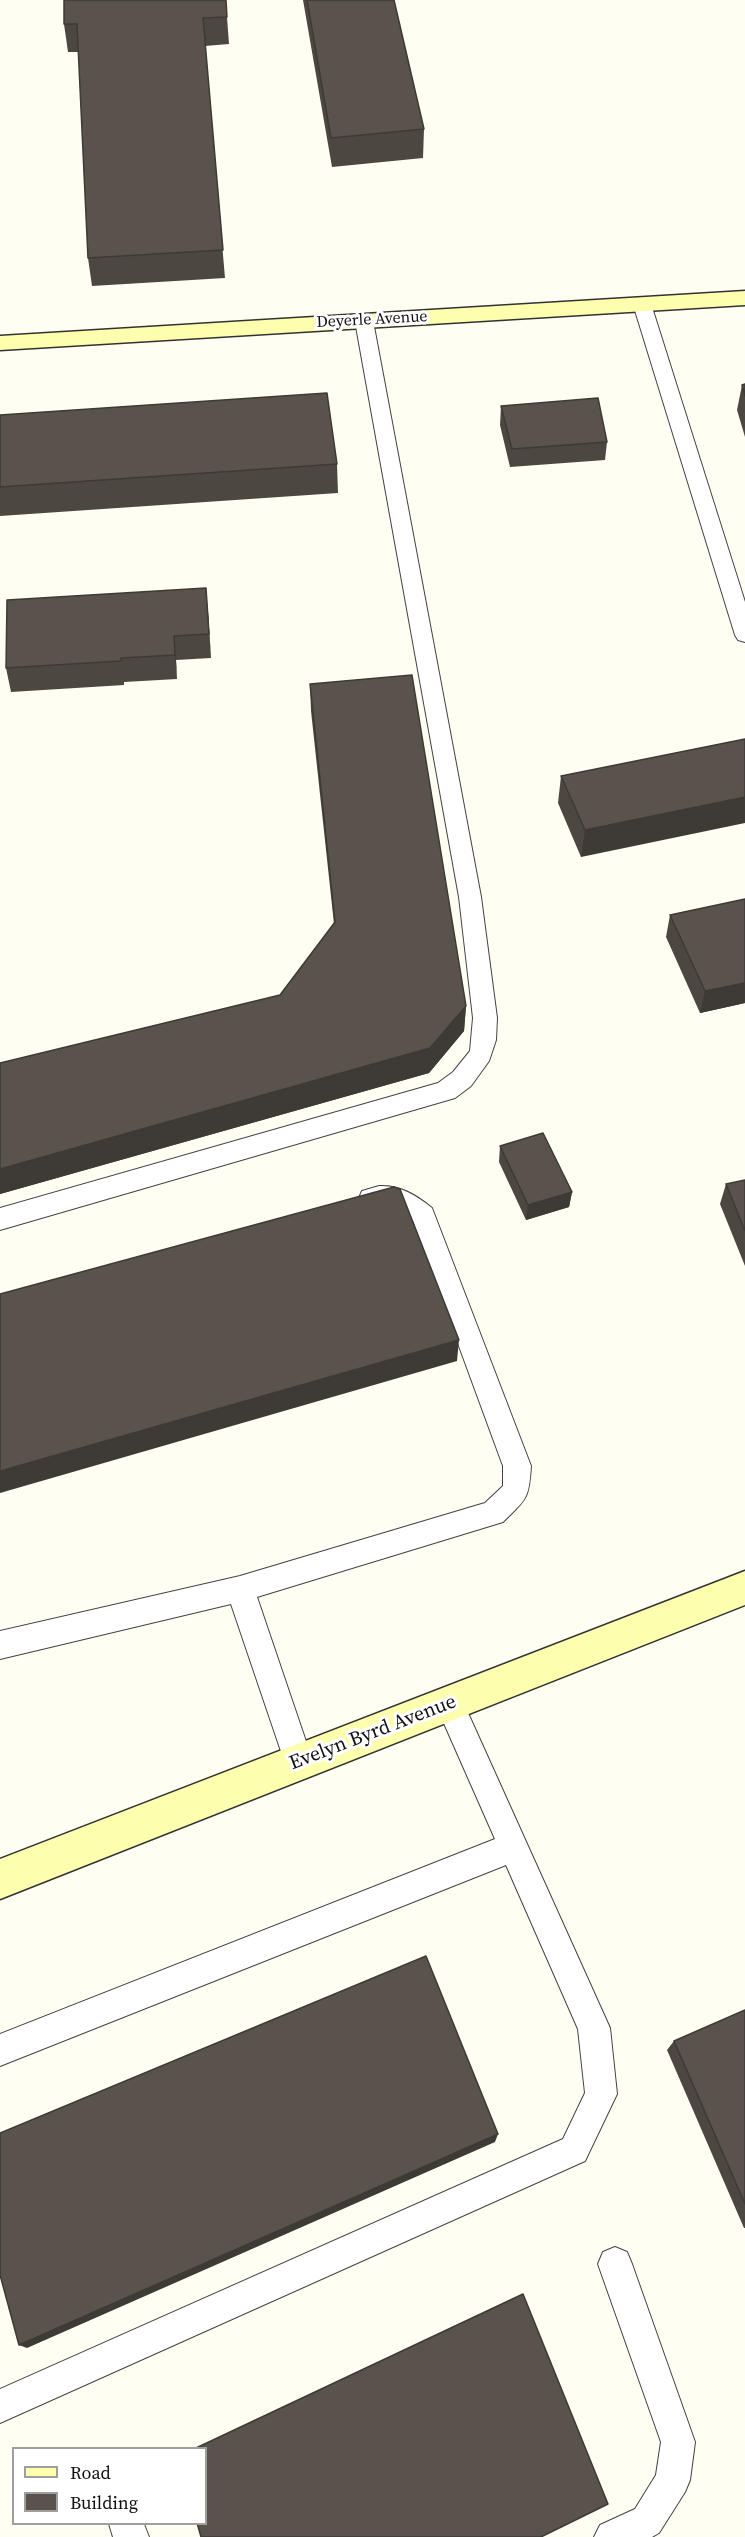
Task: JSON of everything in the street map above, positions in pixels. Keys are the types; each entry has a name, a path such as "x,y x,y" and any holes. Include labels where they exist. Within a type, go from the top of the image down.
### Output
{"street":[{"name":"Deyerle Avenue","path":"0,343 745,298"},
{"name":"Evelyn Byrd Avenue","path":"0,1879 745,1588"}],"lane":[{"path":"642,304 745,635"},
{"path":"0,1219 446,1091 462,1080 481,1054 485,1018 470,897 364,321"},
{"path":"0,1645 240,1589 493,1513 516,1491 517,1466 423,1215 405,1200 380,1196 345,1205"},
{"path":"240,1589 298,1762"},
{"path":"0,2404 574,2150 601,2094 594,2028 449,1703"},
{"path":"0,2050 513,1846"},
{"path":"612,2537 647,2521 673,2480 678,2442 615,2264"}],"building":[{"path":"64,0 226,0 227,17 203,18 223,250 88,258 77,24 64,24"},
{"path":"307,0 394,0 424,129 331,138"},
{"path":"327,393 337,464 0,487 0,415"},
{"path":"598,398 607,442 512,449 501,406"},
{"path":"206,588 209,634 174,636 175,655 121,658 121,661 6,668 7,600"},
{"path":"412,675 466,1006 430,1048 0,1169 0,1063 280,995 335,922 310,684"},
{"path":"745,739 745,797 585,830 561,776"},
{"path":"745,899 745,983 705,991 670,915"},
{"path":"543,1133 572,1192 528,1205 500,1146"},
{"path":"745,1180 745,1231 726,1184"},
{"path":"394,1187 400,1189 459,1340 0,1471 0,1294"},
{"path":"426,1956 498,2134 19,2345 0,2275 0,2133"},
{"path":"745,2010 745,2204 674,2041"},
{"path":"523,2294 608,2504 541,2537 201,2537 198,2525 207,2525 207,2447 198,2447"}]}
